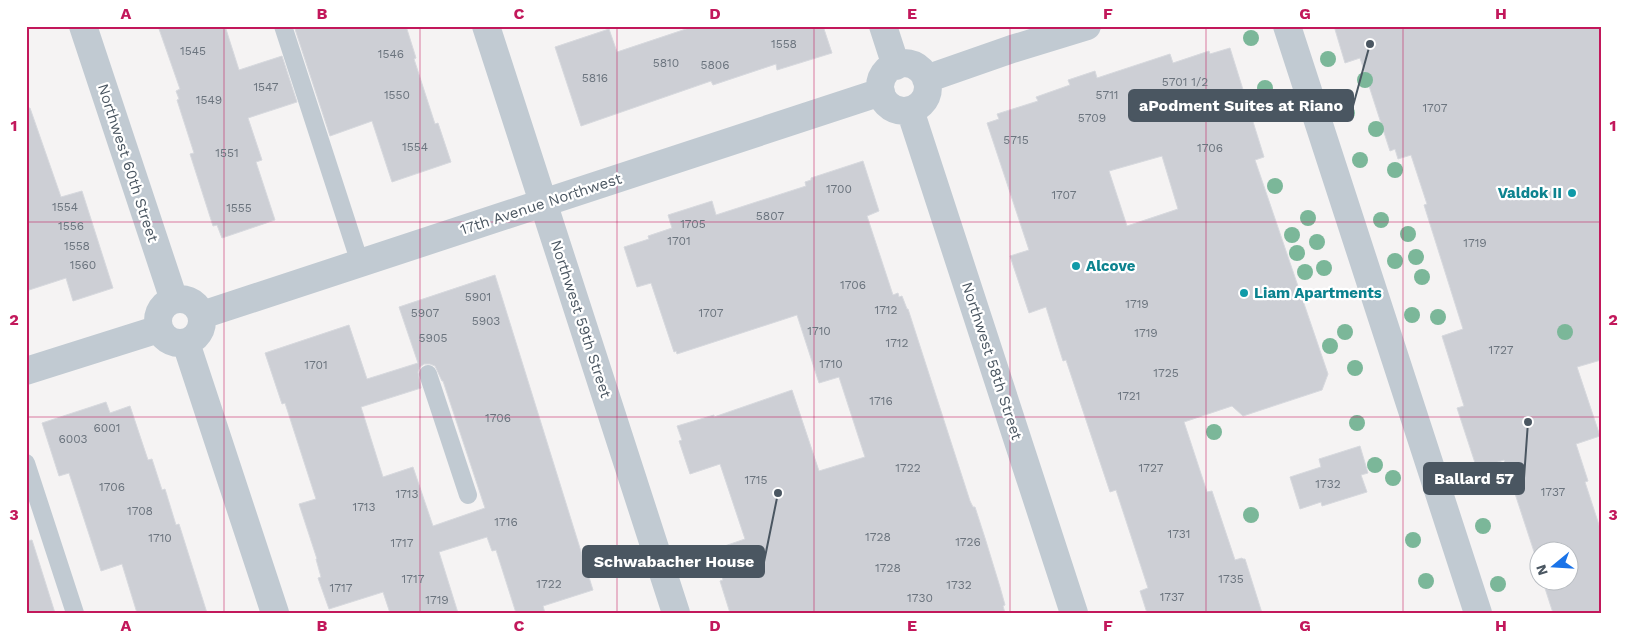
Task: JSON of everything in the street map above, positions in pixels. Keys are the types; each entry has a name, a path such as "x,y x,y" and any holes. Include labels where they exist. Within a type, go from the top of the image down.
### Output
{"street":[{"name":"Northwest 60th Street","path":"83,26 174,300"},
{"name":"Northwest 59th Street","path":"486,26 676,613"},
{"path":"883,26 896,66"},
{"path":"926,79 1012,49 1087,26"},
{"path":"1287,26 1478,613"},
{"path":"906,64 914,66 920,70 926,79 928,91 926,98 921,104 910,110 900,111 893,109 887,104 881,92 881,81 885,73 896,66 906,64"},
{"name":"17th Avenue Northwest","path":"202,316 881,92"},
{"name":"Northwest 58th Street","path":"910,110 1074,613"},
{"path":"183,299 190,301 196,305 202,316 203,326 200,333 186,343 168,341 159,329 159,314 163,307 174,300 183,299"},
{"path":"26,371 159,329"},
{"path":"186,343 275,613"}],"lane":[{"path":"283,26 360,263"},
{"path":"428,374 468,495"},
{"path":"26,463 75,613"}],"building":[{"path":"158,26 225,26 239,70 282,56 297,102 248,118 262,160 256,162 275,220 222,238 217,225 213,226 190,154 194,153 177,100 179,99 176,91 180,89"},
{"path":"294,26 406,26 416,58 414,59 435,124 438,123 451,162 392,182 372,121 330,136"},
{"path":"695,26 823,26 832,53 777,70 776,64 713,85 711,81 581,126 555,47 609,29 617,52"},
{"path":"1334,26 1601,26 1601,360 1577,367 1600,436 1576,444 1588,481 1585,482 1601,531 1601,613 1553,613 1546,592 1580,592 1580,542 1531,542 1504,460 1477,469 1457,408 1464,406 1442,336 1463,329 1424,205 1427,204 1411,155 1398,159 1395,149 1390,151 1360,58 1345,63"},
{"path":"1230,48 1264,157 1255,160 1328,374 1322,390 1243,416 1232,406 1184,422 1207,492 1212,491 1235,560 1245,559 1262,613 1147,613 1140,591 1148,588 1116,490 1110,492 1066,360 1063,361 1046,307 1029,313 1010,256 1029,250 987,123 999,119 997,114 1038,101 1036,97 1070,85 1068,80 1095,71 1097,78 1170,54 1173,63 1209,51 1210,54","holes":["1162,156 1178,209 1127,226 1109,171"]},
{"path":"26,108 30,108 61,197 82,191 113,288 73,301 66,278 26,291"},
{"path":"863,161 879,211 867,216 893,295 898,293 899,297 902,296 908,309 970,501 973,507 975,507 985,538 1005,605 1003,606 1005,613 730,613 720,581 723,580 713,550 745,539 720,464 690,474 679,441 682,440 677,426 714,415 714,417 792,390 819,471 865,457 839,377 819,383 797,315 677,354 676,351 674,352 651,283 637,287 624,247 649,239 648,236 672,228 668,215 712,201 716,215 806,186 805,182 811,180 811,178"},
{"path":"495,275 593,590 543,606 545,613 516,613 496,550 492,551 487,537 439,552 458,613 390,613 383,592 329,609 318,578 321,577 317,559 299,504 316,499 285,403 282,404 265,353 349,325 367,379 418,363 399,307","holes":["424,364 435,366 443,381 485,508 433,526 413,467 383,477 361,407 421,388 418,372"]},
{"path":"106,402 110,413 130,406 148,460 152,459 162,490 165,489 176,525 179,524 207,613 137,613 122,564 101,571 69,473 59,476 42,423"},
{"path":"1360,446 1368,473 1361,475 1367,492 1322,506 1321,502 1300,509 1290,477 1321,467 1319,459"},
{"path":"32,540 55,613 26,613 26,541"}],"place":[{"name":"aPodment Suites at Riano","path":"1370,44"},
{"name":"Valdok II","path":"1572,193"},
{"name":"Alcove","path":"1076,266"},
{"name":"Liam Apartments","path":"1244,293"},
{"name":"Ballard 57","path":"1528,422"},
{"name":"Schwabacher House","path":"778,493"}]}
